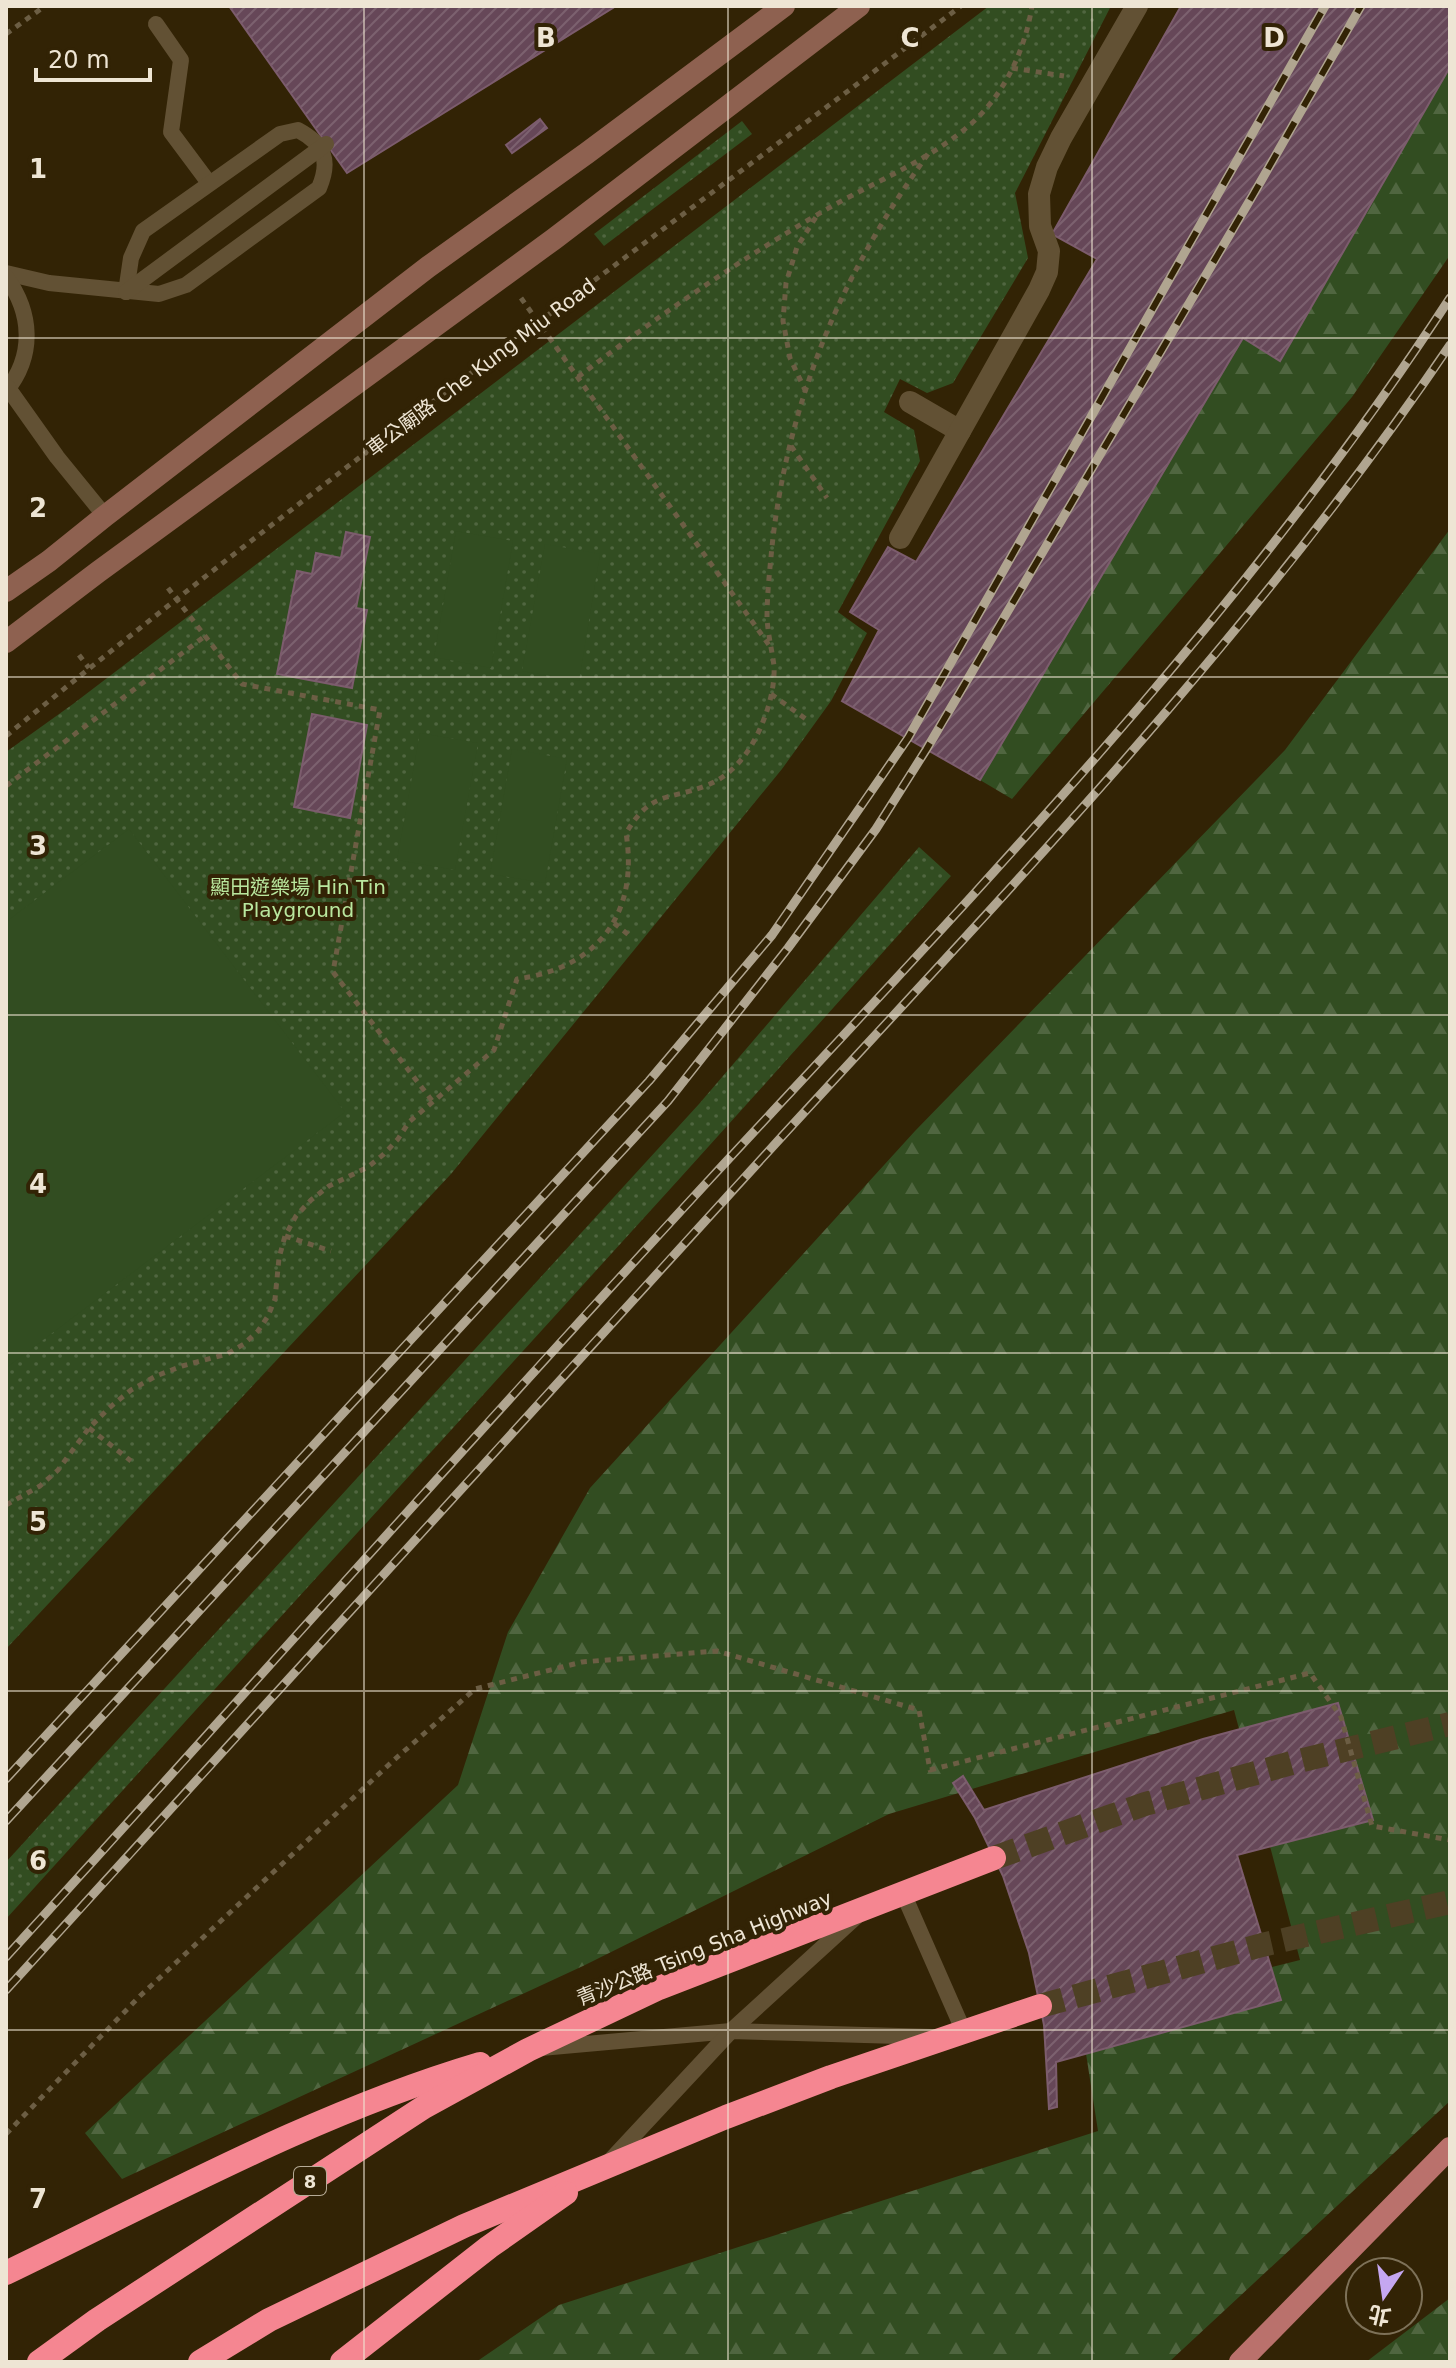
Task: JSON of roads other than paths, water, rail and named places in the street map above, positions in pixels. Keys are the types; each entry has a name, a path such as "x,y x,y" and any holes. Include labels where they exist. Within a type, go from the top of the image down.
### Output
{"highway":[{"name":"青沙公路 Tsing Sha Highway","path":"39,2362 97,2320 424,2107 528,2050 659,1988 994,1858"},
{"path":"200,2362 269,2320 464,2226 779,2097 1040,2006"},
{"path":"6,2273 317,2123 425,2080 528,2050"},
{"path":"342,2362 489,2247 604,2167"}],"main road":[{"path":"6,591 428,267 784,6"},
{"path":"6,642 505,275 859,6"},
{"path":"1240,2362 1450,2148"}],"street":[{"path":"900,538 1047,272 1049,251 1040,226 1039,194 1047,167 1137,6"},
{"path":"910,402 960,431"}],"lane":[{"path":"156,24 181,60 171,132 209,183"},
{"path":"6,275 49,283 126,292 159,294 186,285 319,188 326,173 323,155 314,139 298,130 280,134 143,231 131,258 126,292"},
{"path":"126,292 326,144"},
{"path":"6,275 18,294 26,319 27,346 18,372 7,390 105,516"},
{"path":"528,2050 731,2031 955,2035 903,1893"},
{"path":"604,2167 731,2031 866,1908"}],"tunnel":[{"path":"994,1858 1145,1804 1295,1762 1450,1724"},
{"path":"1040,2006 1262,1945 1450,1902"}],"railway":[{"path":"6,1779 649,1081 772,935 908,738 1325,6"},
{"path":"6,1821 668,1101 788,948 876,829 926,750 1361,6"},
{"path":"6,1957 1099,753 1282,532 1369,417 1450,298"},
{"path":"6,1990 1128,756 1295,556 1450,345"}],"park label":[{"name":"顯田遊樂場 Hin Tin Playground","path":"298,898"}]}
